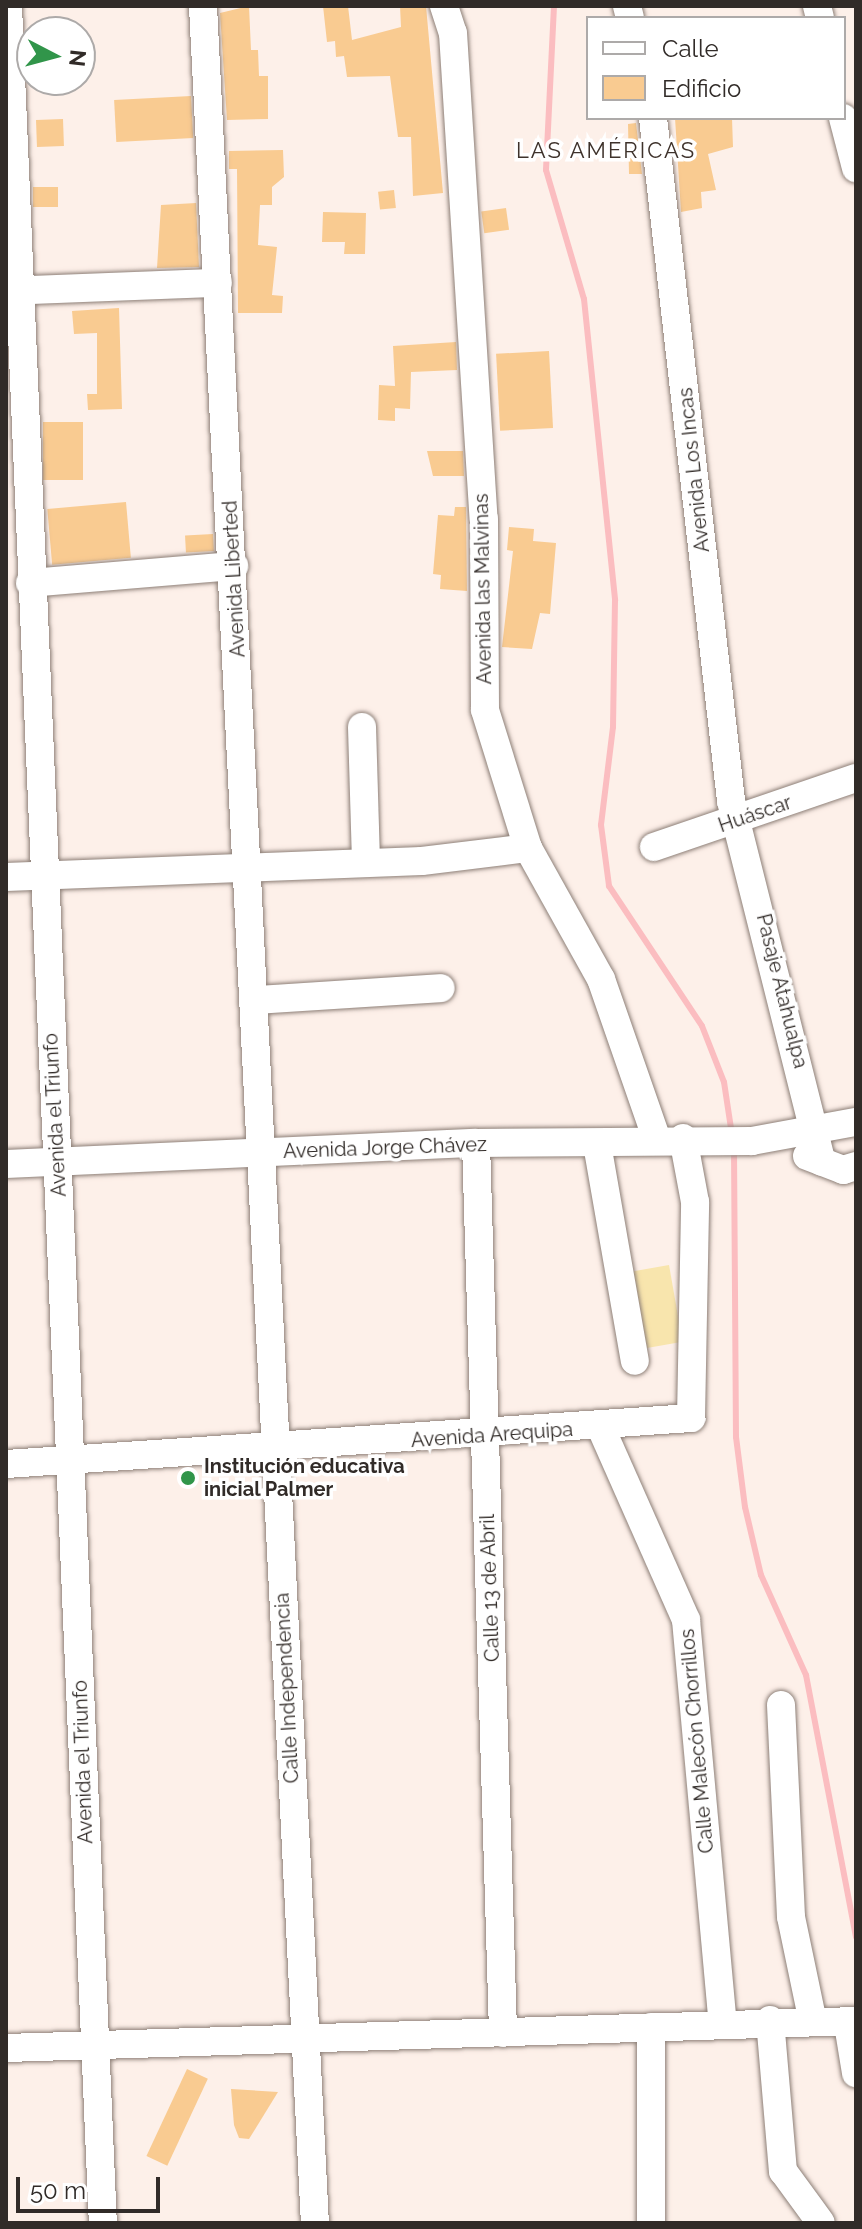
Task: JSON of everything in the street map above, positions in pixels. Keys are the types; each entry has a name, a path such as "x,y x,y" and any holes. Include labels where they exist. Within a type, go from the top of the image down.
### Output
{"street":[{"name":"Avenida el Triunfo","path":"8,6 12,291 30,583 103,2223"},
{"name":"Avenida Liberted","path":"203,6 265,1153"},
{"name":"Avenida las Malvinas","path":"444,6 453,33 484,519 485,710 528,848 601,979 679,1139 695,1202 691,1418"},
{"name":"Avenida Los Incas","path":"653,120 738,822"},
{"path":"848,120 856,168"},
{"path":"12,291 218,283"},
{"path":"30,583 234,566"},
{"path":"362,727 366,862"},
{"name":"Huáscar","path":"654,847 855,784"},
{"name":"Pasaje Atahualpa","path":"738,822 818,1131 822,1162"},
{"path":"6,877 366,862 528,848"},
{"path":"257,1000 441,988"},
{"path":"758,1141 856,1122"},
{"name":"Avenida Jorge Chávez","path":"6,1164 476,1143 597,1144 679,1139 758,1141"},
{"path":"758,1141 822,1162 856,1166"},
{"name":"Calle 13 de Abril","path":"476,1143 503,2033"},
{"path":"597,1144 635,1361"},
{"name":"Calle Independencia","path":"265,1153 274,1449 315,2223"},
{"name":"Avenida Arequipa","path":"6,1464 485,1436 691,1418"},
{"name":"Calle Malecón Chorrillos","path":"601,1428 686,1620 723,2023"},
{"path":"781,1705 791,1917 813,2022"},
{"path":"770,2020 783,2171 821,2223"},
{"path":"6,2048 503,2033 770,2020 852,2023 856,2073"},
{"path":"651,2027 651,2223"}],"shaded area":[{"path":"669,1265 683,1342 647,1348 634,1271"}],"building":[{"path":"249,6 251,50 258,50 259,76 268,76 268,119 227,120 220,13"},
{"path":"323,6 348,6 352,40 401,27 400,6 426,6 443,193 413,196 411,137 398,137 390,76 347,77 344,56 336,57 335,41 327,42"},
{"path":"191,96 193,138 116,142 114,100"},
{"path":"63,119 64,146 37,147 36,120"},
{"path":"675,120 732,120 733,147 708,154 716,190 701,192 702,208 681,212"},
{"path":"636,123 642,174 629,174 628,124"},
{"path":"283,150 284,177 272,187 272,205 260,205 258,245 277,247 272,295 283,296 282,313 238,313 237,169 229,169 229,151"},
{"path":"33,187 58,187 58,207 33,207"},
{"path":"394,190 396,208 380,210 378,192"},
{"path":"196,203 199,267 157,268 161,205"},
{"path":"506,208 509,230 484,233 481,211"},
{"path":"323,212 366,213 365,254 344,254 345,242 322,242"},
{"path":"119,308 122,409 88,410 87,394 97,394 97,333 74,334 72,311"},
{"path":"456,342 457,370 411,372 410,409 395,408 395,421 378,420 379,385 395,386 393,346"},
{"path":"549,351 553,428 500,431 496,354"},
{"path":"43,422 83,422 83,480 43,480"},
{"path":"427,451 463,451 464,476 433,476"},
{"path":"126,502 131,558 52,565 47,509"},
{"path":"455,507 466,507 467,591 440,589 441,575 433,574 438,515 454,516"},
{"path":"509,527 534,529 533,541 556,543 550,614 540,613 532,649 502,647 513,551 507,550"},
{"path":"213,534 214,551 186,552 185,535"},
{"path":"187,2069 208,2079 167,2166 146,2156"},
{"path":"231,2089 278,2092 249,2139 239,2138 234,2125"}],"waterway":[{"path":"554,6 546,170 584,299 615,600 613,727 601,825 609,886 702,1026 724,1082 732,1135"},
{"path":"734,1150 736,1437 745,1507 761,1575 806,1675 856,1937"}],"place":[{"name":"Institución educativa inicial Palmer","path":"188,1478"}],"district":[{"name":"LAS AMÉRICAS","path":"606,151"}]}
